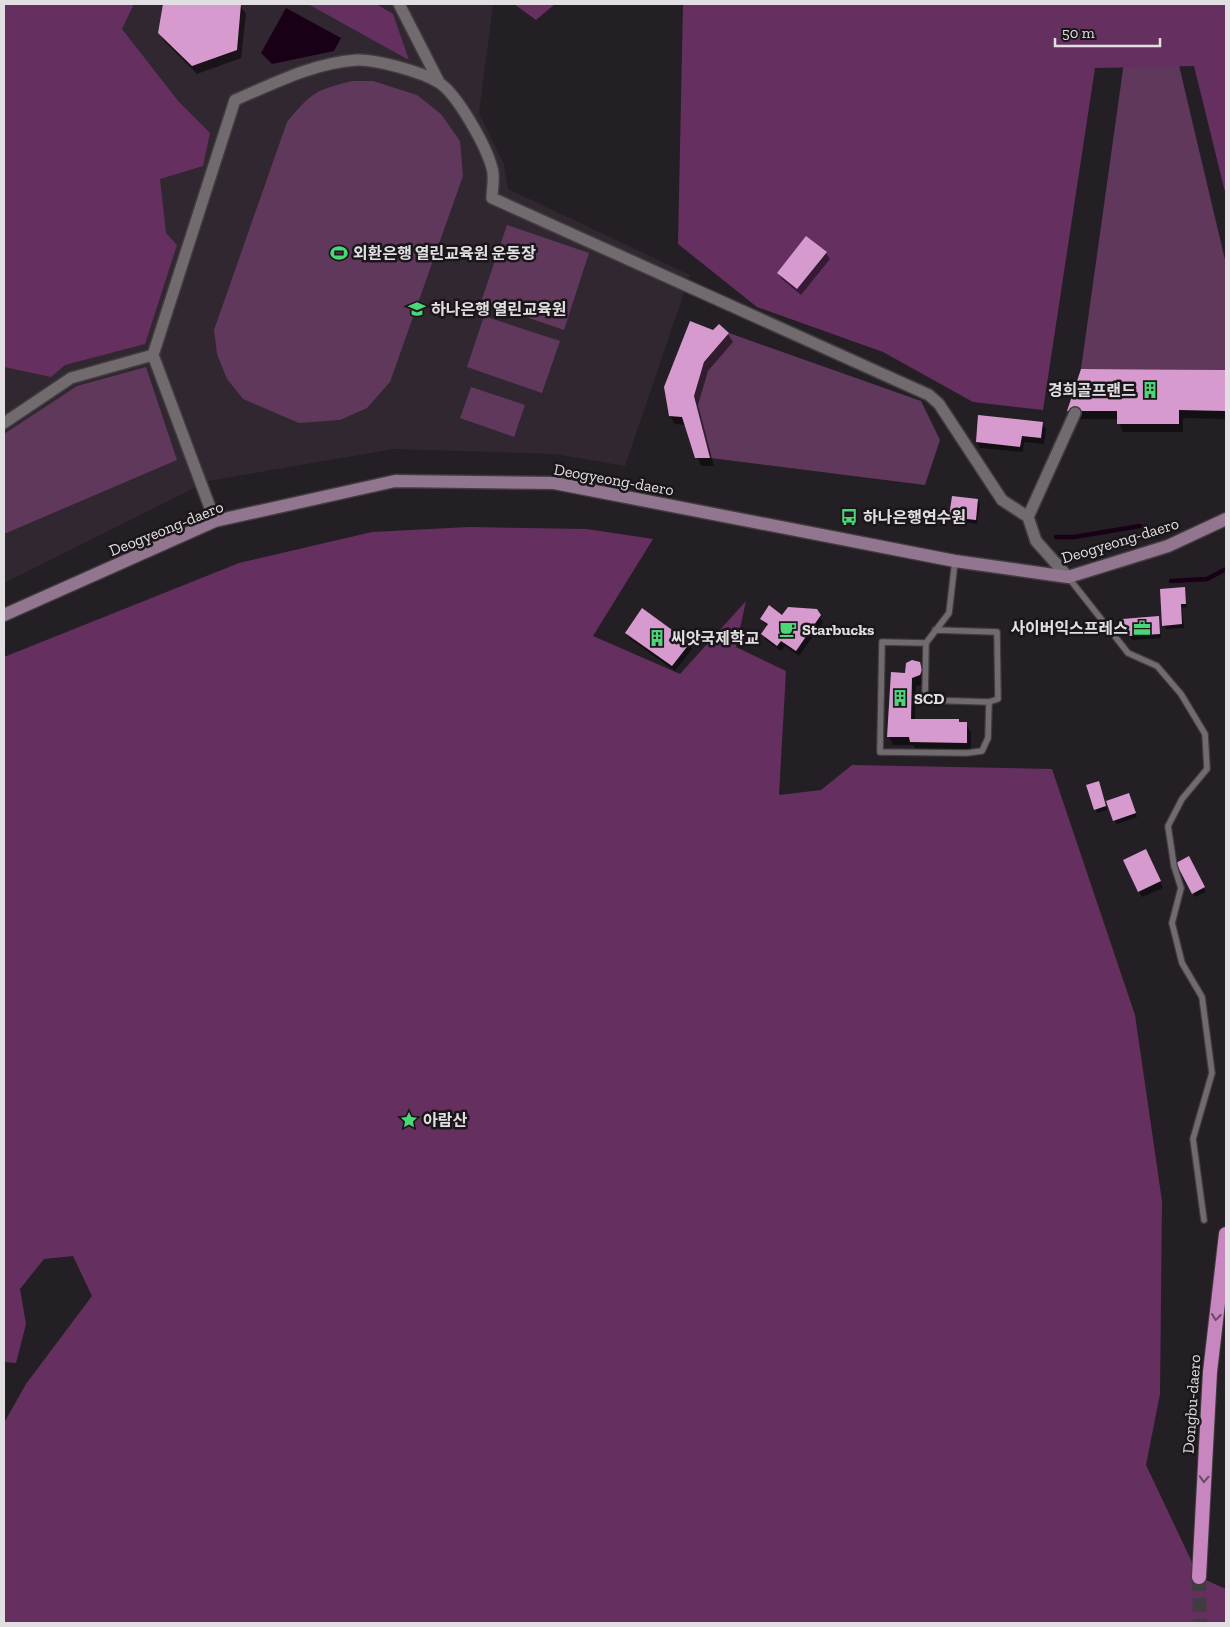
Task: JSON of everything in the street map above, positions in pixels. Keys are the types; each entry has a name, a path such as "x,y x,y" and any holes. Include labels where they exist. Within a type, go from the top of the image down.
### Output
{"highway":[{"name":"Dongbu-daero","path":"1199,1577 1210,1372 1226,1234"}],"main road":[{"name":"Deogyeong-daero","path":"4,615 215,522 395,480 554,483 955,560 1068,577 1168,546 1226,519"}],"street":[{"path":"399,4 439,82 463,110 481,142 493,169 492,198 929,395 939,404 1002,500 1028,517 1036,541 1068,577"},
{"path":"215,522 153,356 235,100 310,68 359,60 395,66 439,82"},
{"path":"4,423 70,378 153,356"},
{"path":"1028,517 1075,413"}],"lane":[{"path":"935,630 997,632 998,699 989,702 925,700 926,643 935,630 949,613 955,560"},
{"path":"1068,577 1128,653 1157,666 1181,694 1205,734 1207,769 1182,799 1168,826 1174,866 1181,888 1172,923 1182,963 1202,997 1212,1073 1193,1139 1204,1220"},
{"path":"926,643 882,642 880,752 967,753 982,751 988,738 989,702"}],"shaded area":[{"path":"4,4 134,4 122,29 179,102 210,133 203,166 160,179 166,233 177,245 145,344 65,365 51,377 4,367"},
{"name":"하나은행 열린교육원","path":"133,4 493,4 479,113 504,164 508,189 690,275 625,466 555,454 394,449 208,481 4,583 4,367 165,233 159,178 178,101 121,28"},
{"path":"308,4 376,4 393,14 409,60"},
{"path":"514,4 555,4 536,20"},
{"path":"683,4 1226,4 1226,196 1194,66 1095,68 1043,410 973,402 883,352 757,307 678,244"},
{"path":"286,8 341,38 334,51 272,64 261,53"},
{"path":"1125,55 1177,57 1226,264 1226,370 1081,369"},
{"name":"외환은행 열린교육원 운동장","path":"352,81 373,81 417,95 441,114 460,141 463,176 390,382 367,408 340,420 299,423 243,399 227,379 217,354 214,330 287,122 315,94 330,87"},
{"path":"507,225 589,253 564,330 481,302"},
{"path":"484,316 560,341 542,393 467,367"},
{"path":"729,333 921,401 940,440 925,485 710,458 694,396 704,362"},
{"path":"146,367 177,460 4,534 4,434 77,386"},
{"path":"471,387 525,405 514,437 460,418"},
{"path":"469,527 587,529 653,539 593,636 680,674 746,601 736,647 786,671 779,795 821,790 852,765 1052,769 1135,1015 1162,1201 1160,1394 1146,1465 1199,1577 1226,1589 1226,1623 4,1623 4,1423 26,1384 92,1296 73,1256 44,1259 20,1289 26,1324 16,1363 4,1362 4,657 239,563 372,532"}],"building":[{"path":"163,4 241,4 237,50 192,66 158,33"},
{"path":"806,236 827,252 797,289 777,273"},
{"path":"690,321 713,330 719,324 729,333 704,362 694,396 710,458 695,458 682,417 669,416 664,387"},
{"name":"경희골프랜드","path":"1081,369 1226,370 1226,411 1179,410 1179,424 1117,424 1117,411 1067,411"},
{"path":"978,415 1043,422 1041,438 1022,436 1020,447 976,442"},
{"path":"952,496 978,499 976,520 949,517"},
{"path":"1185,587 1186,604 1181,604 1182,624 1162,626 1160,589"},
{"name":"Starbucks","path":"769,605 782,615 788,607 817,609 821,615 796,651 781,641 777,646 761,634 768,624 760,619"},
{"name":"씨앗국제학교","path":"642,608 690,643 672,666 625,633"},
{"path":"1159,616 1160,634 1130,636 1123,632 1122,619"},
{"name":"SCD","path":"912,660 920,662 922,670 920,675 912,678 911,719 959,719 959,722 967,722 967,743 910,742 909,737 887,737 891,672 905,673 906,663"},
{"path":"1099,781 1106,806 1094,810 1086,785"},
{"path":"1129,793 1136,813 1113,821 1106,801"},
{"path":"1146,849 1161,881 1138,892 1123,860"},
{"path":"1189,856 1205,887 1192,894 1176,863"}],"waterway":[{"path":"1056,537 1074,537 1140,526"},
{"path":"1171,581 1207,579 1226,569"}],"tunnel":[{"path":"1199,1577 1200,1623"}],"place":[{"name":"외환은행 열린교육원 운동장","path":"339,253"},
{"name":"하나은행 열린교육원","path":"417,309"},
{"name":"경희골프랜드","path":"1150,390"},
{"name":"하나은행연수원","path":"849,517"},
{"name":"사이버익스프레스","path":"1142,628"},
{"name":"Starbucks","path":"788,629"},
{"name":"씨앗국제학교","path":"657,638"},
{"name":"SCD","path":"900,698"},
{"name":"아람산","path":"409,1120"}]}
